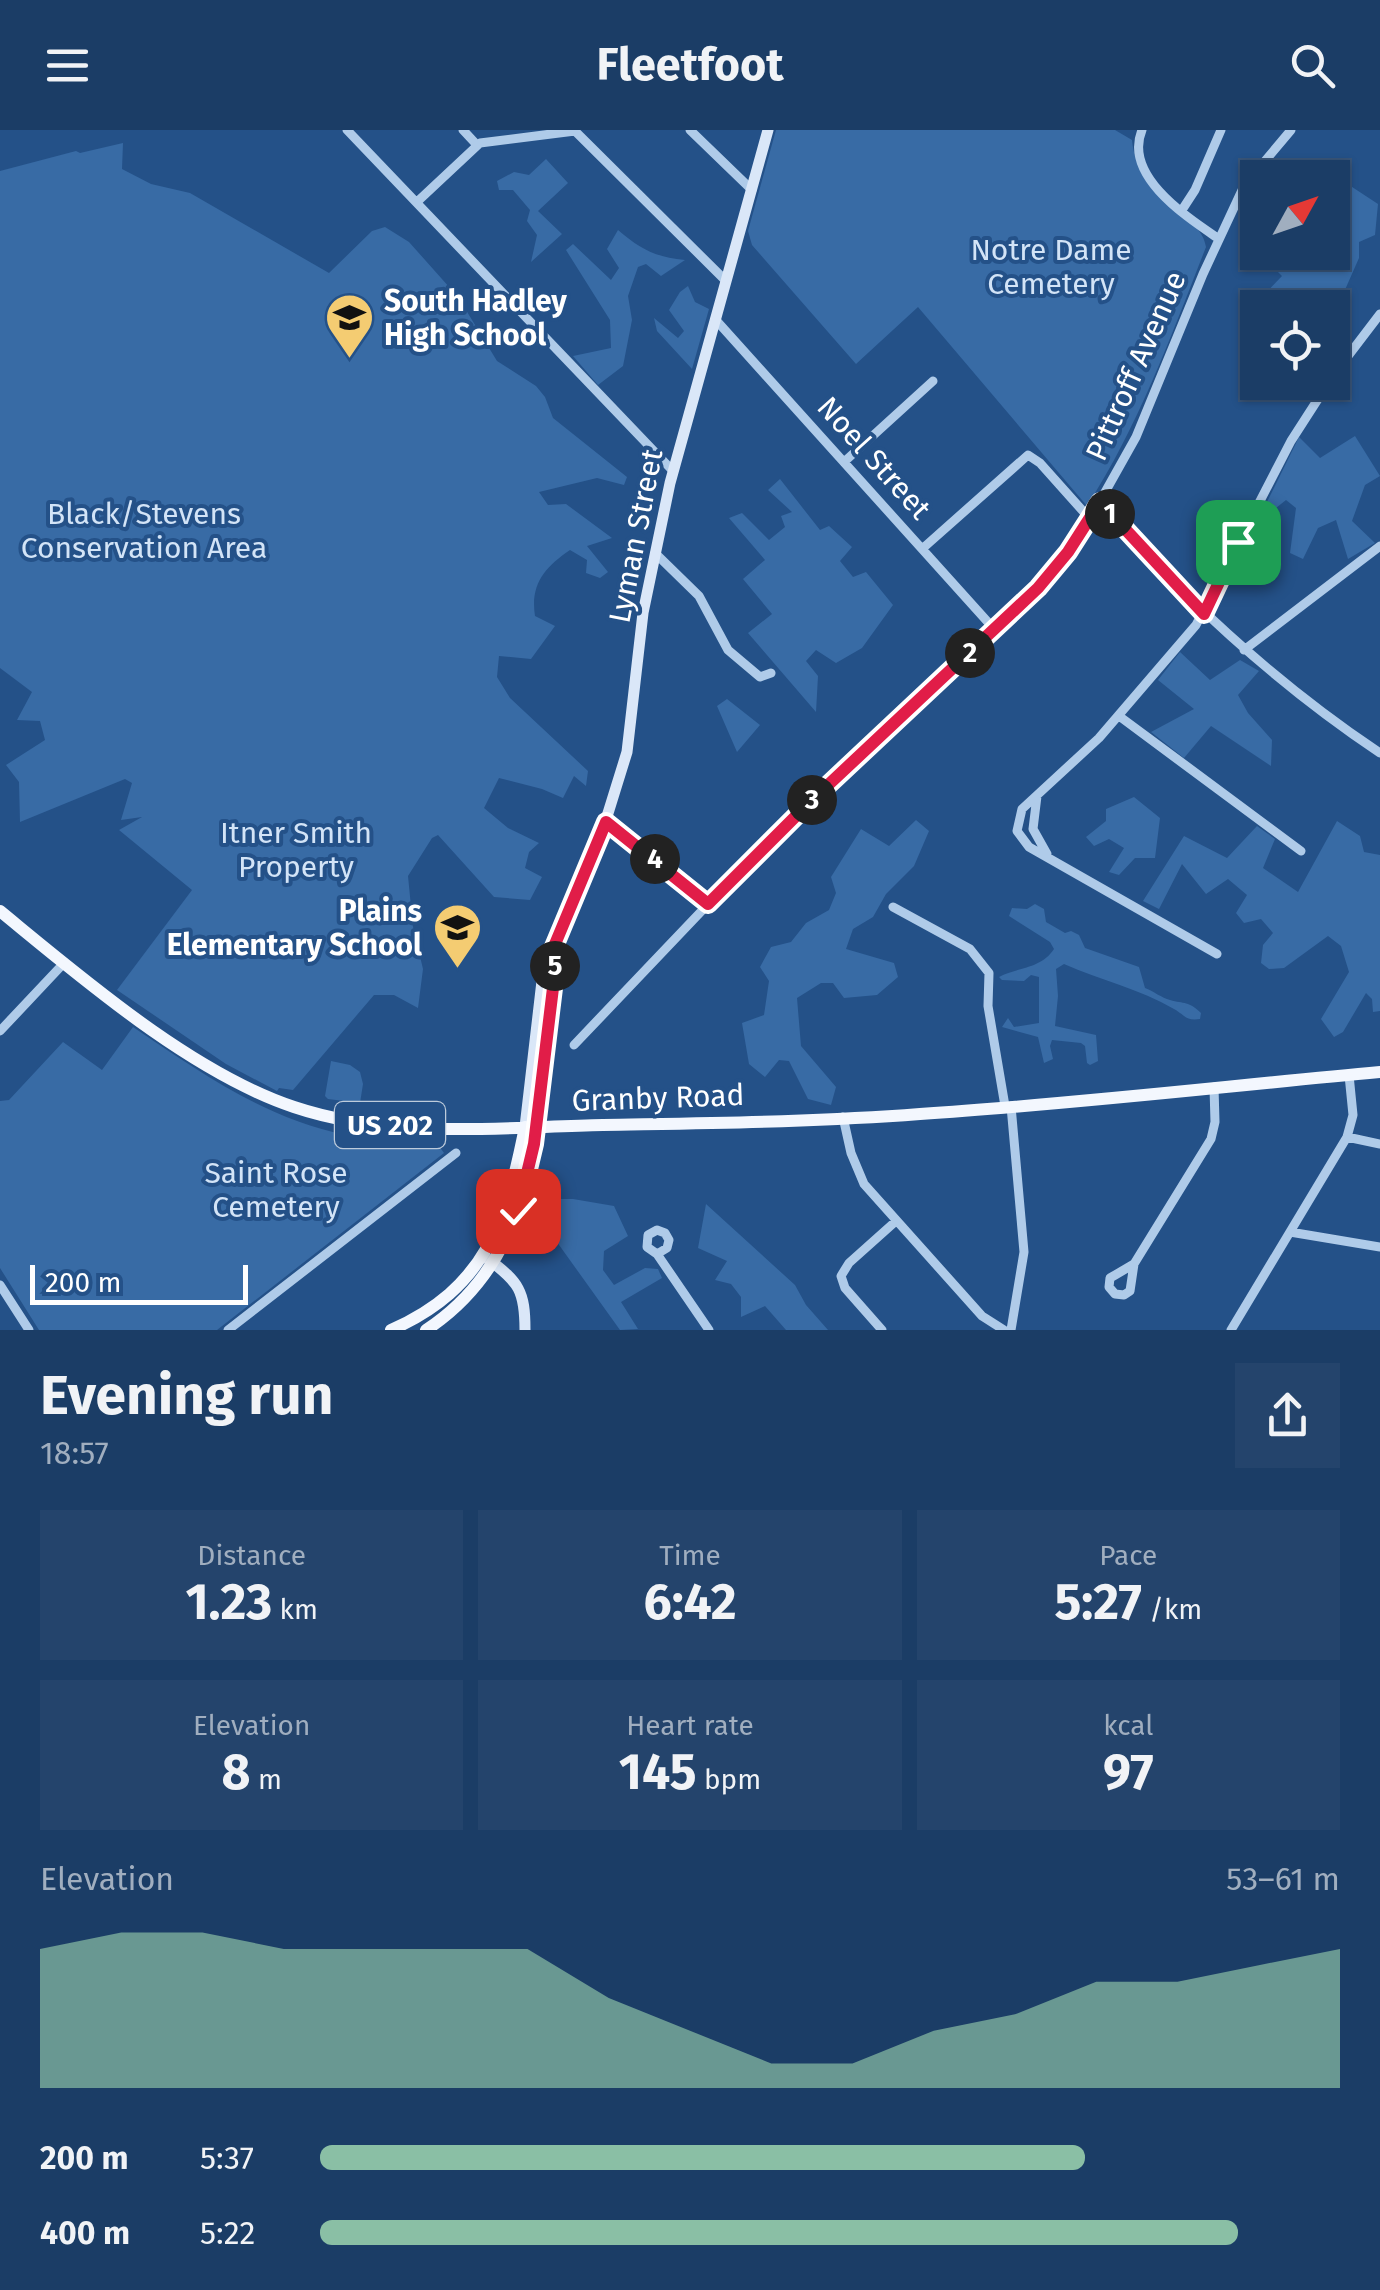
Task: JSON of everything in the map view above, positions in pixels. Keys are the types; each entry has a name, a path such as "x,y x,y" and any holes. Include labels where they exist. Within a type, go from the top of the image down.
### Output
{"main road":[{"name":"Lyman Street","path":"530,1127 544,964 606,822 631,730 643,613 672,472 768,130"},
{"name":"Granby Road","path":"0,910 64,963 207,1065 281,1102 322,1116 368,1124 530,1127 842,1117 1380,1072"},
{"path":"426,1330 454,1312 488,1259 530,1127"},
{"path":"390,1330 432,1308 488,1259"},
{"path":"488,1259 520,1288 525,1330"}],"street":[{"path":"347,130 672,472"},
{"path":"463,130 477,144"},
{"path":"690,130 752,190"},
{"path":"1142,130 1137,151 1159,190 1220,238"},
{"path":"1182,210 1195,190 1220,130"},
{"name":"Pittroff Avenue","path":"574,1045 822,790 1054,570 1090,519 1146,416 1244,186 1292,130"},
{"path":"418,201 477,144 575,131 726,280"},
{"path":"1350,354 1380,314"},
{"name":"Noel Street","path":"715,319 995,630"},
{"path":"844,462 934,381"},
{"path":"1216,954 1025,844 1017,831 1020,813 1119,716 1204,614 1292,441 1318,400"},
{"path":"922,549 1030,456 1090,519"},
{"path":"1100,502 1204,614 1244,650 1380,753"},
{"path":"1244,650 1380,546"},
{"path":"655,553 699,596 728,650 760,677 771,673"},
{"path":"1119,716 1300,851"},
{"path":"1037,796 1033,829 1048,856"},
{"path":"606,822 708,904"},
{"path":"842,1117 858,1174 982,1316 1008,1330 1024,1252 1008,1106 988,1006 989,973 974,952 894,907"},
{"path":"0,1032 64,963"},
{"path":"1232,1330 1346,1137 1353,1115 1350,1074"},
{"path":"1134,1264 1212,1139 1214,1087"},
{"path":"1346,1137 1380,1144"},
{"path":"236,1328 456,1154"},
{"path":"882,1330 845,1288 841,1276 848,1263 896,1222"},
{"path":"1290,1232 1380,1247"},
{"path":"658,1254 709,1330"},
{"path":"0,1285 29,1330"}],"green space":[{"name":"Notre Dame Cemetery","path":"776,130 1115,130 1132,140 1146,178 1194,224 1206,247 1138,412 1087,506 918,307 856,364 752,245 748,231"},
{"path":"123,143 122,169 151,184 190,193 329,273 372,231 385,227 409,242 458,297 497,361 536,386 553,418 627,477 624,485 597,478 539,492 548,505 566,504 612,538 587,546 608,572 600,578 586,573 587,560 570,550 561,556 541,577 534,605 535,616 555,626 531,659 499,656 497,677 510,698 588,771 586,786 574,776 563,798 499,778 484,808 508,828 539,843 529,852 525,868 542,877 530,900 494,897 438,835 432,838 408,876 413,927 423,969 418,1008 394,995 374,995 293,1090 277,1091 226,1064 117,990 192,890 119,830 142,817 121,820 132,783 125,779 20,822 19,782 6,765 45,740 40,721 17,720 32,692 0,668 0,171"},
{"path":"546,159 568,183 538,211 562,234 531,262 537,235 527,221 530,210 513,190 499,190 497,181 514,172 529,175"},
{"path":"1350,186 1378,204 1375,235 1359,242 1359,258 1345,290 1269,290 1282,276 1276,270 1350,270"},
{"path":"618,230 648,251 685,260 661,276 646,264 638,267 628,296 632,320 623,366 598,385 573,356 611,348 610,320 566,250 573,244 611,280 619,268 607,249"},
{"path":"688,286 695,302 709,309 692,369 657,331 654,318 678,338 684,331 669,310"},
{"path":"1355,436 1380,476 1365,485 1352,521 1375,543 1348,559 1336,520 1318,528 1303,559 1290,553 1296,508 1286,500 1276,508 1267,502 1299,437 1320,458"},
{"path":"780,479 820,530 829,526 852,547 840,561 853,577 866,572 893,605 862,648 836,663 816,650 806,661 818,676 816,712 748,633 772,614 743,579 765,560 729,518 742,513 769,540 785,527 781,516 792,512 768,490"},
{"path":"1180,652 1210,680 1240,660 1259,671 1238,695 1272,740 1271,766 1211,726 1184,758 1151,732 1194,709 1158,680"},
{"path":"727,699 760,725 737,752 717,706"},
{"path":"1134,797 1160,818 1155,858 1135,858 1119,875 1109,872 1124,848 1109,839 1094,846 1086,837 1106,821 1106,809"},
{"path":"916,820 929,831 914,866 886,894 873,917 853,929 846,949 894,963 898,977 877,995 844,998 833,983 821,983 797,998 801,1046 836,1087 831,1105 808,1099 789,1061 779,1060 765,1077 749,1064 742,1023 764,1015 769,981 760,967 771,947 791,942 806,923 829,910 836,893 831,877 861,829 889,846"},
{"path":"1337,821 1360,836 1364,852 1380,855 1380,1011 1373,1012 1372,999 1366,993 1343,1032 1334,1037 1321,1019 1349,972 1341,946 1328,936 1284,968 1269,969 1261,963 1263,945 1273,933 1261,919 1244,923 1236,913 1247,895 1228,879 1206,894 1182,864 1159,909 1143,901 1184,836 1227,858 1257,826 1275,839 1263,868 1298,892"},
{"path":"1035,904 1044,909 1046,922 1065,933 1079,935 1085,948 1139,967 1145,988 1193,1006 1201,1013 1200,1019 1188,1018 1148,996 1064,964 1056,969 1055,1026 1096,1035 1098,1061 1087,1063 1081,1043 1052,1040 1053,1059 1044,1063 1038,1037 1002,1027 1008,1018 1014,1027 1039,1023 1039,977 1031,975 1024,981 999,977 1036,964 1054,949 1050,942 1009,916 1012,908 1027,909"},
{"name":"Saint Rose Cemetery","path":"133,1027 234,1092 288,1118 346,1135 439,1146 444,1153 217,1330 39,1330 0,1268 0,1101 9,1100 63,1042 102,1070"},
{"path":"331,1061 360,1072 360,1103 325,1096"},
{"path":"542,1199 614,1206 628,1236 604,1251 603,1270 614,1285 645,1268 658,1269 662,1278 621,1302 638,1329 620,1330 539,1217"},
{"path":"706,1204 795,1285 828,1330 786,1330 765,1306 741,1317 741,1297 731,1284 715,1280 727,1261 698,1248"}],"place":[{"name":"South Hadley High School","path":"349,360"},
{"name":"Plains Elementary School","path":"457,970"}],"route":[{"path":"518,1211 534,1144 553,988 553,949 606,822 708,904 810,802 1038,588 1068,552 1100,502 1204,614 1238,542"}],"park label":[{"name":"Black/Stevens Conservation Area","path":"144,531"},
{"name":"Itner Smith Property","path":"296,850"}]}
